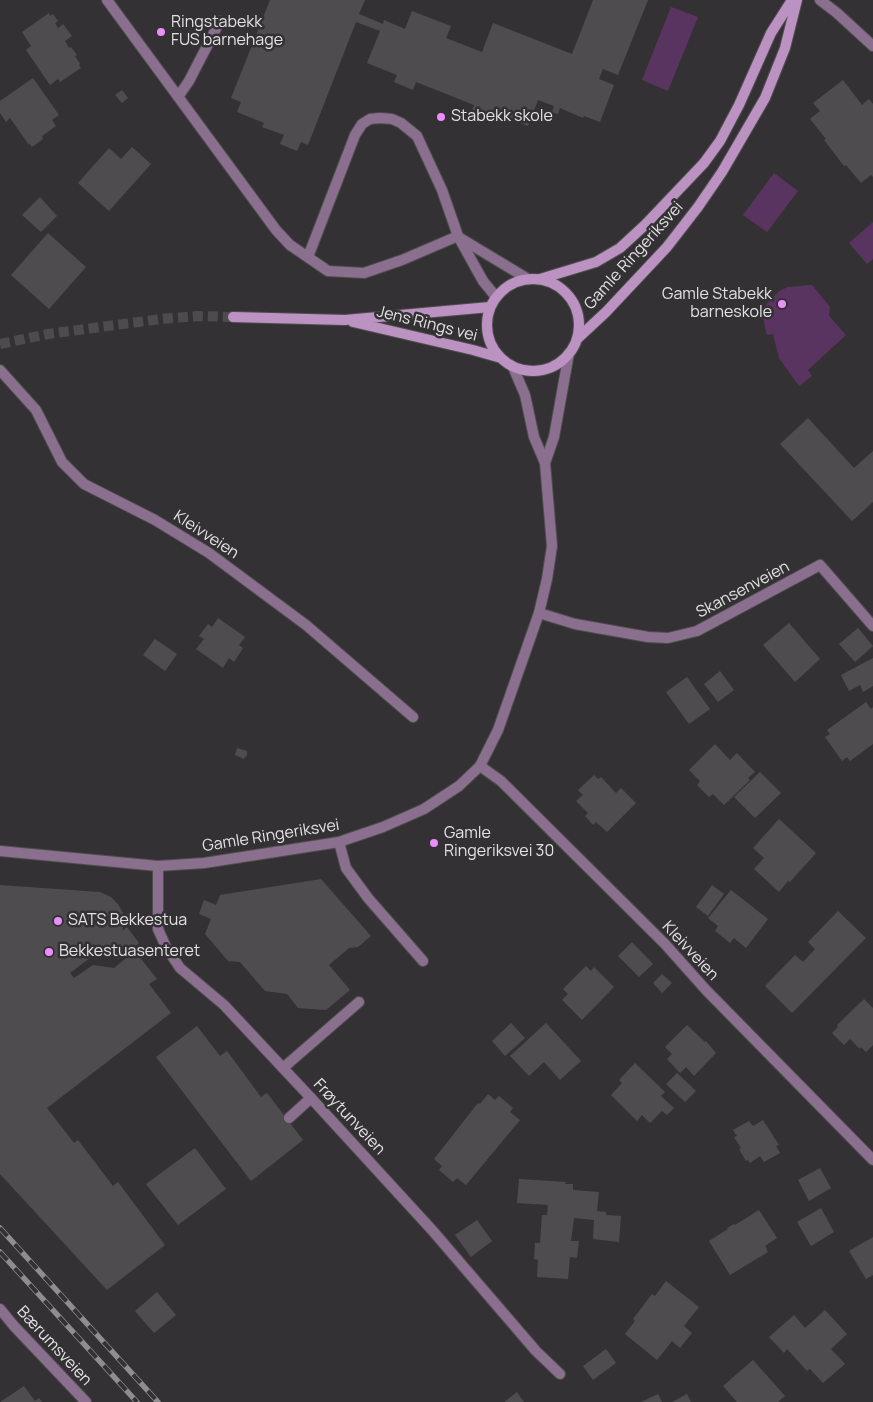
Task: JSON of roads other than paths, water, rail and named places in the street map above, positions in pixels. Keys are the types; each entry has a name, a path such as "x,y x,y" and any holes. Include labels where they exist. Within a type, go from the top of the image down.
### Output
{"main road":[{"name":"Gamle Ringeriksvei","path":"540,279 596,262 620,248 645,225 704,163 720,140 739,105 772,33 792,0"},
{"name":"Gamle Ringeriksvei","path":"577,339 606,312 667,247 722,172 765,98 785,48 797,0"},
{"path":"540,279 555,284 568,294 576,308 579,323 577,339 569,353 558,364 544,370 528,371 513,367 501,358 493,348 488,335 486,321 496,296 505,288 516,282 540,279"},
{"name":"Jens Rings vei","path":"233,317 345,320 490,307"},
{"name":"Jens Rings vei","path":"345,320 501,358"}],"street":[{"path":"107,0 276,230 290,244 328,271 364,273 402,260 458,236"},
{"path":"820,0 873,46"},
{"path":"178,97 189,81 220,21"},
{"path":"308,257 347,151 355,135 362,124 370,119 392,119 401,123 417,136 442,190 458,236 483,281 496,296"},
{"path":"458,236 528,279"},
{"name":"Gamle Ringeriksvei","path":"545,463 554,437 569,353"},
{"name":"Gamle Ringeriksvei","path":"0,851 158,866 204,863 338,842 384,827 424,808 459,786 480,766 498,730 539,613 552,546 552,525 545,463 534,437 525,395 513,367"},
{"name":"Kleivveien","path":"0,370 36,410 62,462 84,484 155,520 209,553 306,625 413,717"},
{"name":"Skansenveien","path":"539,613 575,624 648,637 668,638 698,631 820,565 873,626"},
{"name":"Kleivveien","path":"480,766 502,781 665,944 706,990 873,1160"},
{"path":"338,842 346,868 368,898 423,961"},
{"name":"Frøytunveien","path":"158,866 158,929 166,947 180,968 224,1005 312,1098 432,1230 536,1351 560,1374"},
{"path":"283,1068 359,1002"},
{"path":"289,1118 312,1098"},
{"name":"Bærumsveien","path":"0,1309 86,1402"}],"tunnel":[{"path":"0,344 48,334 161,319 198,316 233,317"}],"railway":[{"path":"0,1228 158,1402"},
{"path":"0,1252 137,1402"}],"place":[{"name":"Ringstabekk FUS barnehage","path":"161,32"},
{"name":"Stabekk skole","path":"441,117"},
{"name":"Gamle Stabekk barneskole","path":"782,304"},
{"name":"Gamle Ringeriksvei 30","path":"434,843"},
{"name":"SATS Bekkestua","path":"58,921"},
{"name":"Bekkestuasenteret","path":"49,952"}]}
